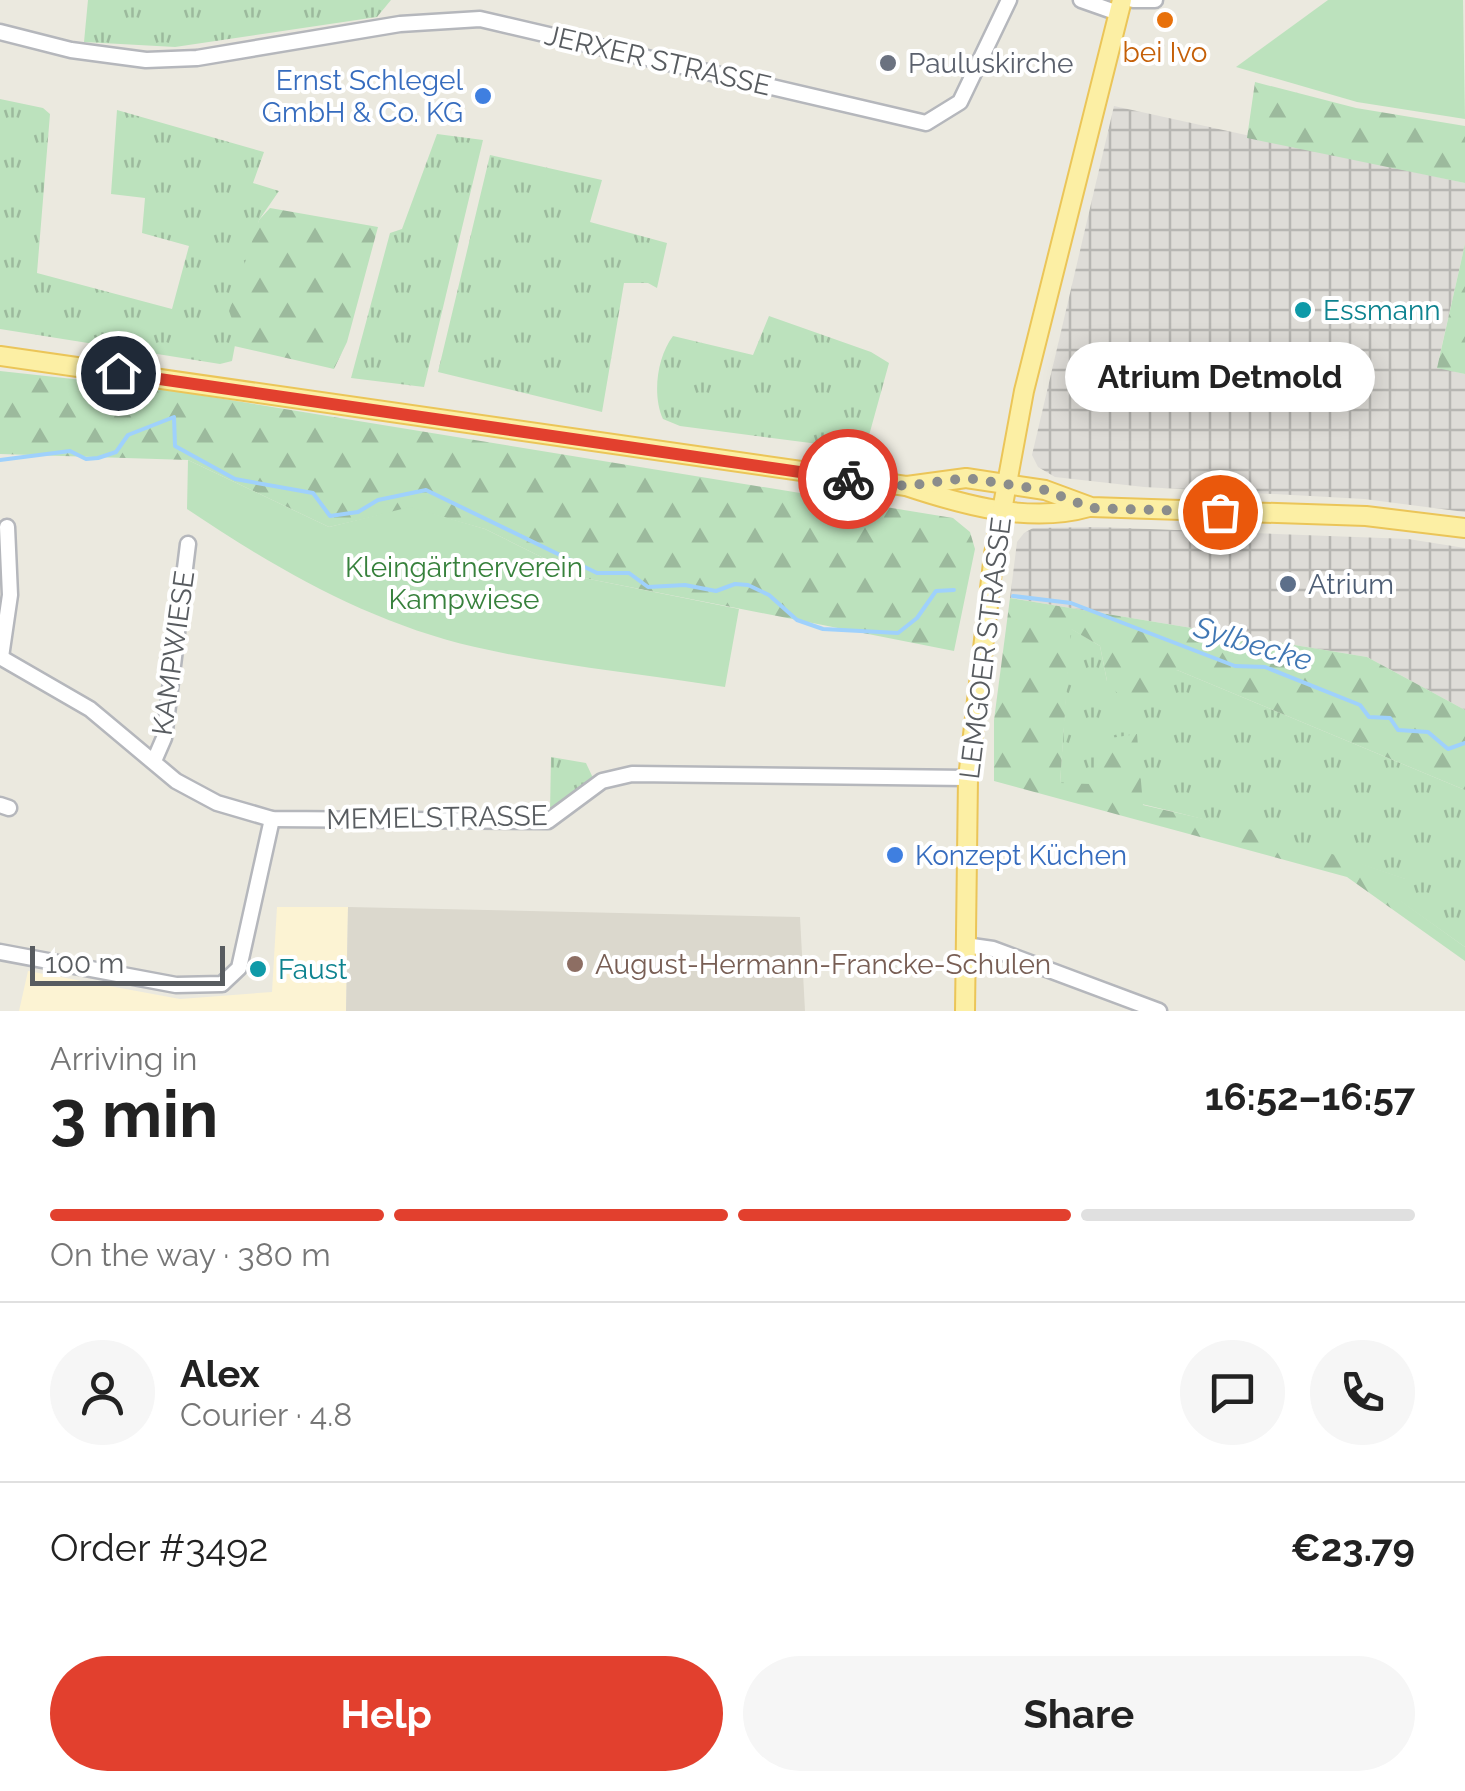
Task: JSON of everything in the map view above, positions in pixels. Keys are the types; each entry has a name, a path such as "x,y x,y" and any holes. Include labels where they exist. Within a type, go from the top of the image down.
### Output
{"main road":[{"name":"LEMGOER STRASSE","path":"965,1011 968,778 1001,509 1024,391 1124,4"},
{"path":"0,356 906,486 943,499 1001,509 1059,515 1089,507 1366,516 1465,528"},
{"path":"906,486 944,478 1005,484 1057,493 1089,507"}],"street":[{"path":"480,19 484,0"},
{"name":"JERXER STRASSE","path":"0,32 118,59 146,60 197,58 400,24 480,19 926,122 960,102 1009,0"},
{"path":"1081,0 1124,4 1154,0"},
{"path":"1,657 10,595 7,527"},
{"name":"KAMPWIESE","path":"154,762 164,738 188,544"},
{"name":"MEMELSTRASSE","path":"1,657 90,710 200,795 272,819 548,822 602,781 632,774 968,778"},
{"path":"0,952 176,985 222,984 239,968 272,819"},
{"path":"965,945 993,948 1159,1011"}],"shaded area":[{"path":"1114,106 1465,183 1465,244 1437,367 1465,374 1465,512 1364,499 1144,487 1055,477 1038,467 1032,455"},
{"path":"1033,528 1408,539 1465,548 1465,710 1367,657 1010,598 1017,542 1024,533"},
{"path":"277,907 348,907 346,1011 19,1011 28,971 180,999 272,992"},
{"name":"August-Hermann-Francke-Schulen","path":"348,907 800,917 805,1011 346,1011"}],"green space":[{"path":"88,0 391,0 377,17 175,47 84,42"},
{"path":"1328,0 1463,0 1465,119 1357,102 1236,67"},
{"path":"1255,82 1356,108 1465,126 1465,183 1247,138"},
{"path":"0,99 43,108 50,114 37,273 172,309 189,246 142,233 145,198 111,194 117,110 264,152 253,183 279,191 259,220 232,361 220,364 0,329"},
{"path":"437,134 483,140 424,387 351,378 390,233 402,229"},
{"path":"490,155 602,180 590,222 667,243 657,288 648,283 624,283 602,412 438,372"},
{"path":"270,208 378,227 347,342 334,369 234,346 236,330 229,311 259,220"},
{"path":"1465,244 1465,374 1437,368"},
{"path":"769,316 871,352 889,363 865,450 680,426 663,419 658,376 663,354 673,336 753,355"},
{"path":"0,371 156,388 953,518 970,532 975,549 954,651 584,578 485,529 410,508 329,527 188,460 0,454"},
{"name":"Kleingärtnerverein Kampwiese","path":"188,460 329,527 410,507 485,529 584,578 739,609 725,687 506,654 436,637 361,609 290,573 187,509"},
{"path":"1010,598 1367,657 1465,710 1465,790 1177,670 1133,712 1107,681 1100,646 1071,629 1060,783 1090,784 1104,739 1137,734 1143,805 1279,836 1406,879 1401,901 1465,947 1465,961 1347,877 994,781 994,720"},
{"path":"1070,628 1100,646 1107,681 1177,670 1465,790 1465,947 1400,901 1405,879 1096,789 1060,784"},
{"path":"551,757 586,763 593,778 585,791 550,812"}],"waterway":[{"name":"Sylbecke","path":"0,460 70,451 86,459 98,458 116,452 128,435 174,417 175,446 235,479 313,493 330,516 358,512 378,500 426,490 597,573 629,573 648,587 685,585 716,591 735,584 748,585 769,595 797,620 823,629 898,633 917,618 936,591 954,590"},
{"name":"Sylbecke","path":"1013,596 1071,603 1235,666 1265,667 1360,705 1369,717 1390,718 1398,730 1428,732 1448,749 1465,743"}],"way so far":[{"path":"848,479 906,486 966,478 1045,490 1091,508 1220,512"}],"place":[{"name":"bei Ivo","path":"1165,20"},
{"name":"Pauluskirche","path":"888,63"},
{"name":"Ernst Schlegel GmbH & Co. KG","path":"483,96"},
{"name":"Essmann","path":"1303,310"},
{"name":"Atrium Detmold","path":"1220,512"},
{"name":"Atrium","path":"1288,584"},
{"name":"Konzept Küchen","path":"895,855"},
{"name":"August-Hermann-Francke-Schulen","path":"575,964"},
{"name":"Faust","path":"258,969"}],"route":[{"path":"118,373 848,479"}]}
